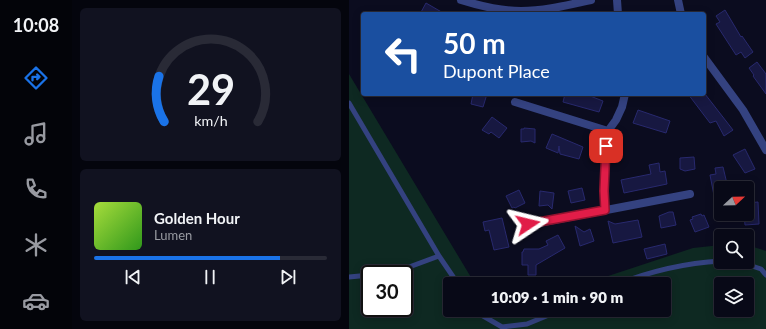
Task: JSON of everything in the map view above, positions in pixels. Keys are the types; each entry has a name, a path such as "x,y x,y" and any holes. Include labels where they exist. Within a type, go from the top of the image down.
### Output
{"street":[{"path":"461,0 499,10 521,11 543,10 573,2 591,0"},
{"path":"617,0 618,12"},
{"path":"678,0 681,12"},
{"path":"706,60 743,110 766,150"},
{"path":"605,210 605,161 608,131 616,120 622,107 625,96"},
{"path":"515,102 608,131"},
{"path":"528,224 690,194"}],"lane":[{"path":"349,103 439,256 453,277"},
{"path":"413,266 439,256"},
{"path":"642,277 694,263 714,262"},
{"path":"754,267 761,269 766,275"},
{"path":"349,277 361,276"},
{"path":"485,317 502,327 527,324 544,317"}],"green space":[{"path":"349,74 471,277 443,277 443,317 671,317 671,277 605,277 693,248 714,246 714,269 754,269 754,247 766,251 766,329 349,329"}],"building":[{"path":"426,3 442,12 421,12"},
{"path":"725,10 741,37 742,36 753,52 745,58 741,52 736,55 716,24 720,22 716,16"},
{"path":"757,62 766,74 766,94 749,68"},
{"path":"706,95 733,130 724,136 716,121 710,123 690,96"},
{"path":"473,96 486,96 483,107 471,104"},
{"path":"564,96 590,96 603,101 599,112 563,102"},
{"path":"638,110 670,121 666,133 633,123"},
{"path":"492,117 507,128 499,138 491,132 489,134 482,130"},
{"path":"521,129 535,129 535,143 531,141 521,142"},
{"path":"552,134 583,147 579,159 560,154 559,146 558,153 546,148"},
{"path":"745,149 755,169 745,173 733,155"},
{"path":"694,157 695,169 685,171 680,169 680,158"},
{"path":"659,163 660,172 665,171 667,184 624,193 621,180 651,174 649,165"},
{"path":"723,167 726,181 714,181 714,196 710,175 716,174 715,168"},
{"path":"582,188 585,200 571,203 568,191"},
{"path":"519,190 525,203 512,208 506,196"},
{"path":"540,191 554,193 552,209 548,205 539,206"},
{"path":"754,202 758,202 759,224 745,225 745,221 754,221"},
{"path":"673,212 676,225 661,228 659,216"},
{"path":"701,214 702,216 704,215 709,227 695,232 690,220 693,219 692,217"},
{"path":"502,218 509,247 494,250 489,230 485,231 483,222"},
{"path":"638,220 642,237 613,243 608,221 615,224"},
{"path":"575,226 584,232 590,229 594,241 580,246"},
{"path":"558,235 565,248 536,265 536,275 528,275 528,265 522,265 522,252 524,249 539,249 548,245 546,241"},
{"path":"665,244 667,254 647,259 644,249"}],"route":[{"path":"528,224 605,210 604,191 606,146"}]}
